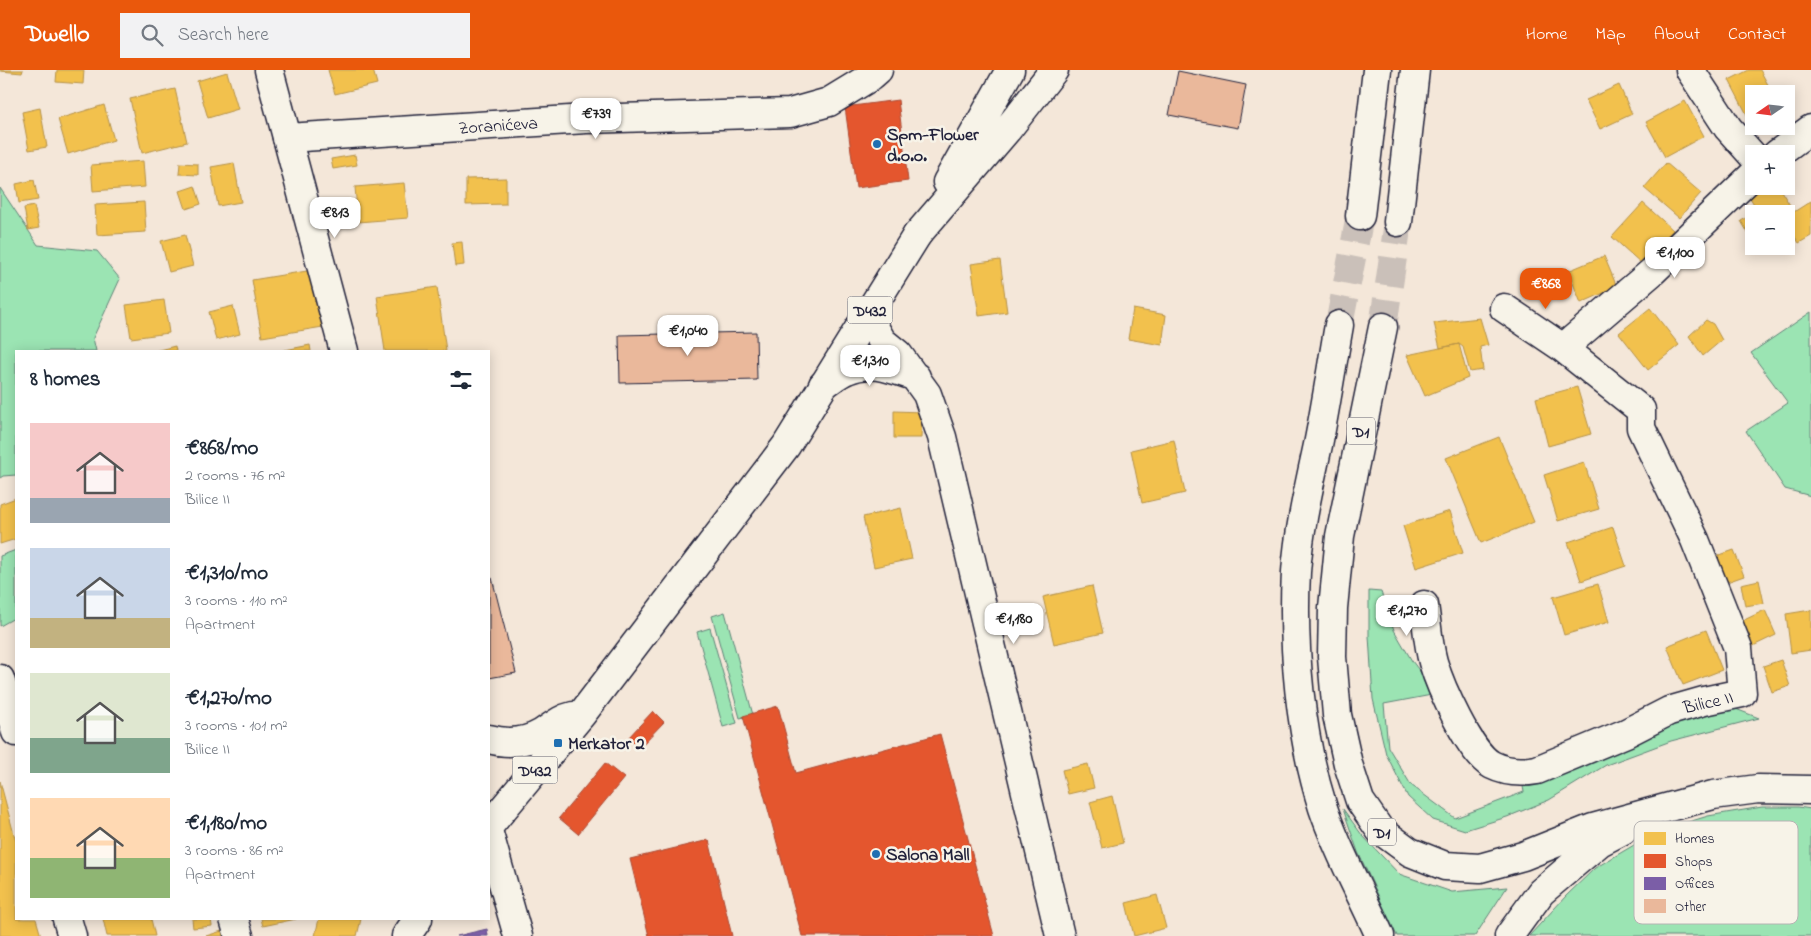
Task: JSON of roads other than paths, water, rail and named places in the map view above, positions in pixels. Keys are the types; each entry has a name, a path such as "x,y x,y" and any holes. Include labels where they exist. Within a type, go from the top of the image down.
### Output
{"main road":[{"path":"269,70 344,350"},
{"name":"Zoranićeva","path":"287,138 586,119 790,113 829,102 870,78 878,70"},
{"path":"917,234 1010,70"},
{"path":"917,234 1007,130 1054,70"},
{"path":"1398,222 1415,70"},
{"path":"1690,70 1728,128 1745,147"},
{"path":"1360,216 1376,74"},
{"path":"1790,145 1811,129"},
{"path":"1563,348 1652,272 1745,183"},
{"name":"D432","path":"490,825 582,714 786,446 917,234"},
{"path":"872,307 873,325 882,342 898,354 927,394 942,437 1060,936"},
{"name":"Bilice II","path":"1424,605 1433,662 1445,694 1461,726 1478,751 1490,764 1509,771 1524,772 1537,770 1626,733 1669,711 1742,693 1738,648 1694,540 1641,428 1641,410 1563,348 1504,308"},
{"name":"D1","path":"1339,325 1300,533 1296,571 1295,618 1298,674 1304,725 1323,807 1338,848 1380,936"},
{"name":"D1","path":"1382,327 1340,536 1333,608 1332,658 1337,715 1348,764 1360,801 1380,830 1410,852 1446,866 1480,868 1523,856 1593,828 1713,795 1758,789 1811,790"},
{"path":"823,385 847,369 868,366 885,366 916,377"},
{"path":"0,678 15,729"},
{"path":"490,739 502,743 520,742 540,734 562,719 582,714"},
{"path":"1641,821 1669,807"},
{"path":"1509,936 1541,892 1600,842 1634,825"},
{"path":"490,838 518,936"},
{"path":"67,920 72,936"},
{"path":"234,920 239,936"},
{"path":"406,936 417,920"}],"tunnel":[{"path":"1339,325 1360,216"},
{"path":"1383,327 1398,222"}],"place":[{"name":"Spm-Flower d.o.o.","path":"877,144"},
{"name":"Merkator 2","path":"558,743"},
{"name":"Salona Mall","path":"876,854"}]}
